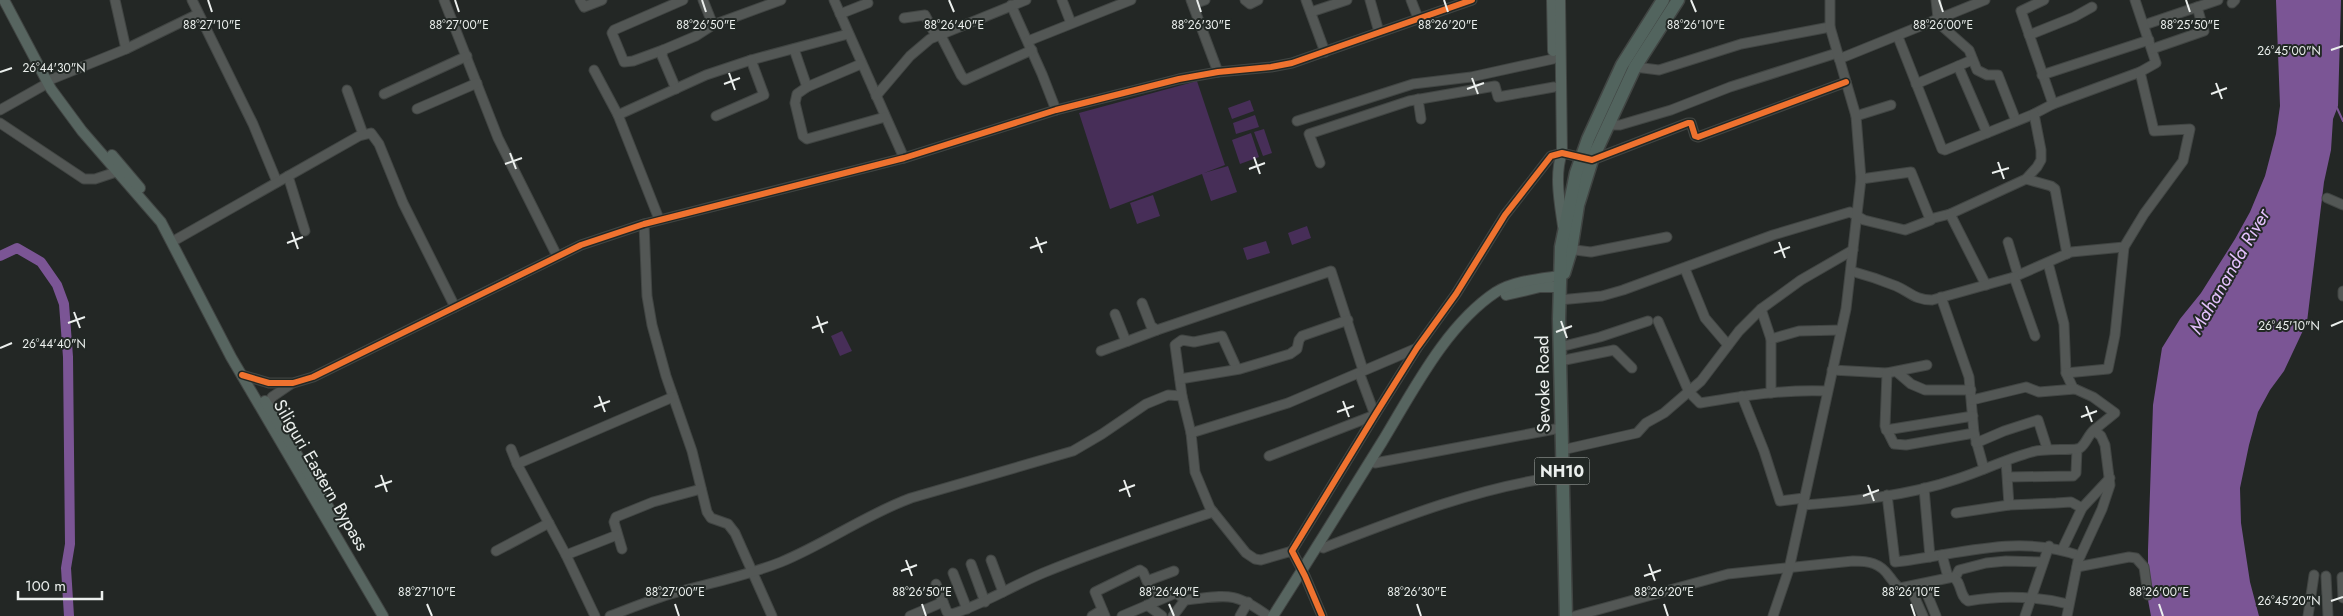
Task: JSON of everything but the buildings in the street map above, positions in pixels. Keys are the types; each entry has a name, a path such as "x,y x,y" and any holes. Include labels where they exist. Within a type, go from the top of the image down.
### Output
{"highway":[{"name":"NH10","path":"1559,325 1559,288 1566,248 1564,230 1571,194 1587,159 1603,104 1622,65 1662,0"},
{"path":"1566,248 1578,205 1587,159 1608,125 1634,67 1678,0"},
{"name":"Sevoke Road","path":"1559,325 1566,616"},
{"name":"Sevoke Road","path":"1559,325 1552,337 1559,616"}],"main road":[{"name":"Siliguri Eastern Bypass","path":"4,0 50,81 82,131 121,170 176,239 246,376"},
{"name":"Siliguri Eastern Bypass","path":"11,0 50,81"},
{"path":"1552,0 1554,86 1559,156"},
{"path":"1560,0 1559,156 1560,200 1564,230"},
{"name":"Siliguri Eastern Bypass","path":"121,170 161,222 246,376 325,500 390,616"},
{"path":"1281,616 1304,573 1414,390 1450,336 1467,316 1499,290 1530,280 1559,288"},
{"path":"1273,616 1323,548 1454,340 1494,301 1511,293 1540,287 1559,288"},
{"name":"Siliguri Eastern Bypass","path":"267,410 383,616"}],"street":[{"path":"115,0 126,49"},
{"path":"192,0 253,124 276,182"},
{"path":"444,0 498,138 557,256"},
{"path":"580,0 584,7 602,0"},
{"path":"683,0 614,30 612,33 624,62 633,61 663,50 696,36 713,25 781,0"},
{"path":"703,0 713,25"},
{"path":"834,0 904,158"},
{"path":"876,96 910,56 938,35 1026,0"},
{"path":"1062,0 1071,23"},
{"path":"904,18 925,15 965,80 1071,23 1131,0"},
{"path":"1205,0 1192,2 1218,72"},
{"path":"1245,0 1250,4 1258,0"},
{"path":"1306,0 1325,52"},
{"path":"1311,12 1347,0"},
{"path":"1370,0 1379,32"},
{"path":"1411,0 1418,18"},
{"path":"267,410 275,394 293,383 313,377 581,245 659,219 904,158 1056,110 1179,79 1218,72 1283,65 1472,0"},
{"path":"1936,0 1936,19 1968,49 1978,71 1987,75 1998,75 2016,121"},
{"path":"1608,125 1620,124 1671,110 1737,84 1898,37 1936,19 1985,0"},
{"path":"2044,0 2021,11 2053,104"},
{"path":"1898,37 1943,150 2034,114 2053,104 2140,72 2156,62 2135,0"},
{"path":"2144,25 2218,0"},
{"path":"839,12 867,2"},
{"path":"1773,616 1789,569 1841,330 1851,270 1861,179 1856,116 1830,27 1831,2"},
{"path":"1011,5 1030,45 1056,110"},
{"path":"2042,75 2204,31 2198,6"},
{"path":"2029,35 2074,17 2092,7"},
{"path":"0,110 50,81 126,49 198,14"},
{"path":"1634,67 1659,70 1741,44 1830,27"},
{"path":"618,115 706,75 751,60 848,34"},
{"path":"794,49 807,87"},
{"path":"663,50 662,56 676,89"},
{"path":"384,94 466,56"},
{"path":"1297,121 1413,84 1489,73 1553,59"},
{"path":"716,116 764,96 764,91 751,60"},
{"path":"1916,84 1972,60"},
{"path":"861,64 807,87 797,94 795,99 796,113 805,138 885,117"},
{"path":"1958,66 1987,133"},
{"path":"594,70 618,115 659,219"},
{"path":"2066,372 2105,370 2109,367 2115,335 2124,247 2144,214 2183,161 2190,130 2154,131 2140,72"},
{"path":"1237,369 1222,336 1194,342 1182,340 1176,343 1174,348 1182,396 1191,433 1195,472 1204,497 1213,512 1246,553 1255,559 1261,560 1292,551 1417,348 1456,294 1505,215 1548,160 1559,156 1587,159 1688,123 1692,124 1695,136 1698,137 1846,82"},
{"path":"417,109 477,83"},
{"path":"1320,163 1309,134 1418,99 1495,86 1498,96 1554,86"},
{"path":"347,90 363,134"},
{"path":"1418,99 1421,119"},
{"path":"1856,116 1891,105"},
{"path":"1559,288 1612,293 1685,269 1773,235 1850,212 1857,217 1905,230 1950,214 2026,179 2037,167 2041,160 2034,114"},
{"path":"0,123 84,179 96,179 121,170"},
{"path":"176,239 363,134 371,133 379,144 403,204 455,307"},
{"path":"1861,179 1911,172 1931,220"},
{"path":"288,176 305,230"},
{"path":"2026,179 2051,186 2055,189 2067,254"},
{"path":"2327,198 2341,201"},
{"path":"1950,214 1986,285"},
{"path":"644,224 649,306 659,354 692,451 709,516 728,524 735,533 772,616"},
{"path":"1566,248 1591,252 1668,237"},
{"path":"2008,242 2016,276 2035,336"},
{"path":"1851,270 1875,277 1902,289 1919,300 1941,297 2016,276 2067,254 2087,250 2124,247"},
{"path":"1562,450 1637,433 1646,423 1664,413 1702,381 1728,345 1761,309 1801,280 1853,250"},
{"path":"2048,263 2064,324 2066,372 2075,389"},
{"path":"1685,269 1705,318 1728,345"},
{"path":"1101,352 1157,330 1328,270 1333,274 1348,320 1374,415"},
{"path":"2343,291 2343,296"},
{"path":"1941,297 1964,362 1971,390 1974,433 1984,468"},
{"path":"1142,303 1151,326 1157,330"},
{"path":"1761,309 1771,339 1771,393"},
{"path":"1115,314 1124,337 1128,341"},
{"path":"1180,379 1237,369 1290,354 1296,349 1302,336 1348,320"},
{"path":"1560,346 1600,337 1648,321"},
{"path":"1658,321 1689,392 1700,403 1742,396 1802,390 1827,391"},
{"path":"1771,339 1798,331 1841,330"},
{"path":"1191,433 1288,403 1417,348"},
{"path":"1560,361 1614,350 1632,368"},
{"path":"1832,370 1887,374 1927,365"},
{"path":"1897,372 1918,388 1925,390 1971,390"},
{"path":"1887,374 1884,426 1892,442 1901,445 1974,433"},
{"path":"246,376 268,382 293,383"},
{"path":"1742,396 1764,451 1780,501 1861,500 1956,480 1984,468 2047,448 2077,449 2083,445 2094,430 2115,413 2093,397 2075,389 2039,392 2026,387 1972,400"},
{"path":"610,616 672,594 754,572 803,552 892,505 938,489 1072,451 1102,434 1146,404 1168,395 1182,396"},
{"path":"517,464 673,397"},
{"path":"1270,456 1374,415"},
{"path":"1886,430 1973,416"},
{"path":"1976,443 2004,431 2038,420 2047,448"},
{"path":"1376,463 1555,429"},
{"path":"2067,616 2068,604 2080,556 2102,509 2110,478 2105,445 2101,436 2094,430"},
{"path":"511,449 517,464 566,555 595,616"},
{"path":"2008,477 2073,476 2076,473 2077,449"},
{"path":"2006,461 2009,506"},
{"path":"1323,548 1468,497 1512,484 1556,477"},
{"path":"2062,550 2082,508 2110,478"},
{"path":"622,549 614,522 616,517 653,502 701,488"},
{"path":"1924,488 1930,557"},
{"path":"1887,495 1895,562"},
{"path":"1956,513 2009,506 2071,502 2082,508"},
{"path":"936,584 950,614 985,602 1003,592 1076,560 1213,512"},
{"path":"496,551 549,523"},
{"path":"566,555 617,535"},
{"path":"1883,568 1895,562 1989,547 2049,546 2080,556"},
{"path":"2026,616 2049,546"},
{"path":"1292,551 1304,573 1322,616"},
{"path":"1942,555 1952,578 1964,599 1968,601 1993,597 2031,598 2068,604"},
{"path":"2077,567 2129,557 2136,558 2144,567 2148,595"},
{"path":"991,560 1003,592"},
{"path":"1575,616 1728,574 1863,561 1883,568 1898,587 1910,587 1952,578 1959,570 1986,563 2006,561 2043,562"},
{"path":"971,564 985,602"},
{"path":"1092,616 1103,613 1095,593 1096,590 1140,570 1144,572 1156,601"},
{"path":"1147,581 1174,571"},
{"path":"953,573 966,609"},
{"path":"2308,616 2314,575"},
{"path":"2326,576 2328,616"},
{"path":"2342,577 2343,598"},
{"path":"1923,584 1936,616"},
{"path":"1910,587 1923,616"},
{"path":"1122,616 1176,593 1185,600 1234,596 1248,602 1268,616"},
{"path":"1173,616 1185,600"},
{"path":"910,616 944,602"},
{"path":"1240,616 1248,602"},
{"path":"1147,605 1162,616"}],"shaded area":[{"path":"1197,81 1225,165 1204,173 1228,166 1237,192 1211,201 1202,174 1110,209 1079,113"},
{"path":"1250,100 1254,111 1232,119 1228,108"},
{"path":"1255,115 1259,127 1236,134 1233,123"},
{"path":"1264,129 1272,153 1263,156 1254,132"},
{"path":"1251,133 1259,157 1240,164 1232,140"},
{"path":"1153,195 1160,216 1137,224 1130,203"},
{"path":"1307,226 1311,238 1292,245 1288,233"},
{"path":"1266,241 1270,253 1247,260 1243,248"},
{"path":"842,331 852,351 840,356 831,336"}],"water":[{"name":"Mahananda River","path":"2276,0 2341,0 2338,106 2333,119 2331,150 2324,182 2307,322 2284,371 2270,390 2258,412 2240,488 2241,523 2250,582 2259,616 2151,616 2148,600 2148,550 2153,405 2162,348 2180,319 2201,293 2235,239 2250,212 2265,176 2276,134 2280,106"}],"waterway":[{"path":"2337,108 2343,121"},
{"path":"0,256 17,248 41,262 57,285 64,304 68,357 70,544 66,568 69,616"}],"cycle path":[{"path":"242,375 269,383 293,383 313,377 581,245 644,224 904,158 1056,110 1179,79 1292,63 1472,0"},
{"path":"1322,616 1292,551 1417,348 1456,294 1505,215 1551,156 1562,153 1592,160 1688,123 1691,123 1695,136 1698,137 1846,82"}]}
